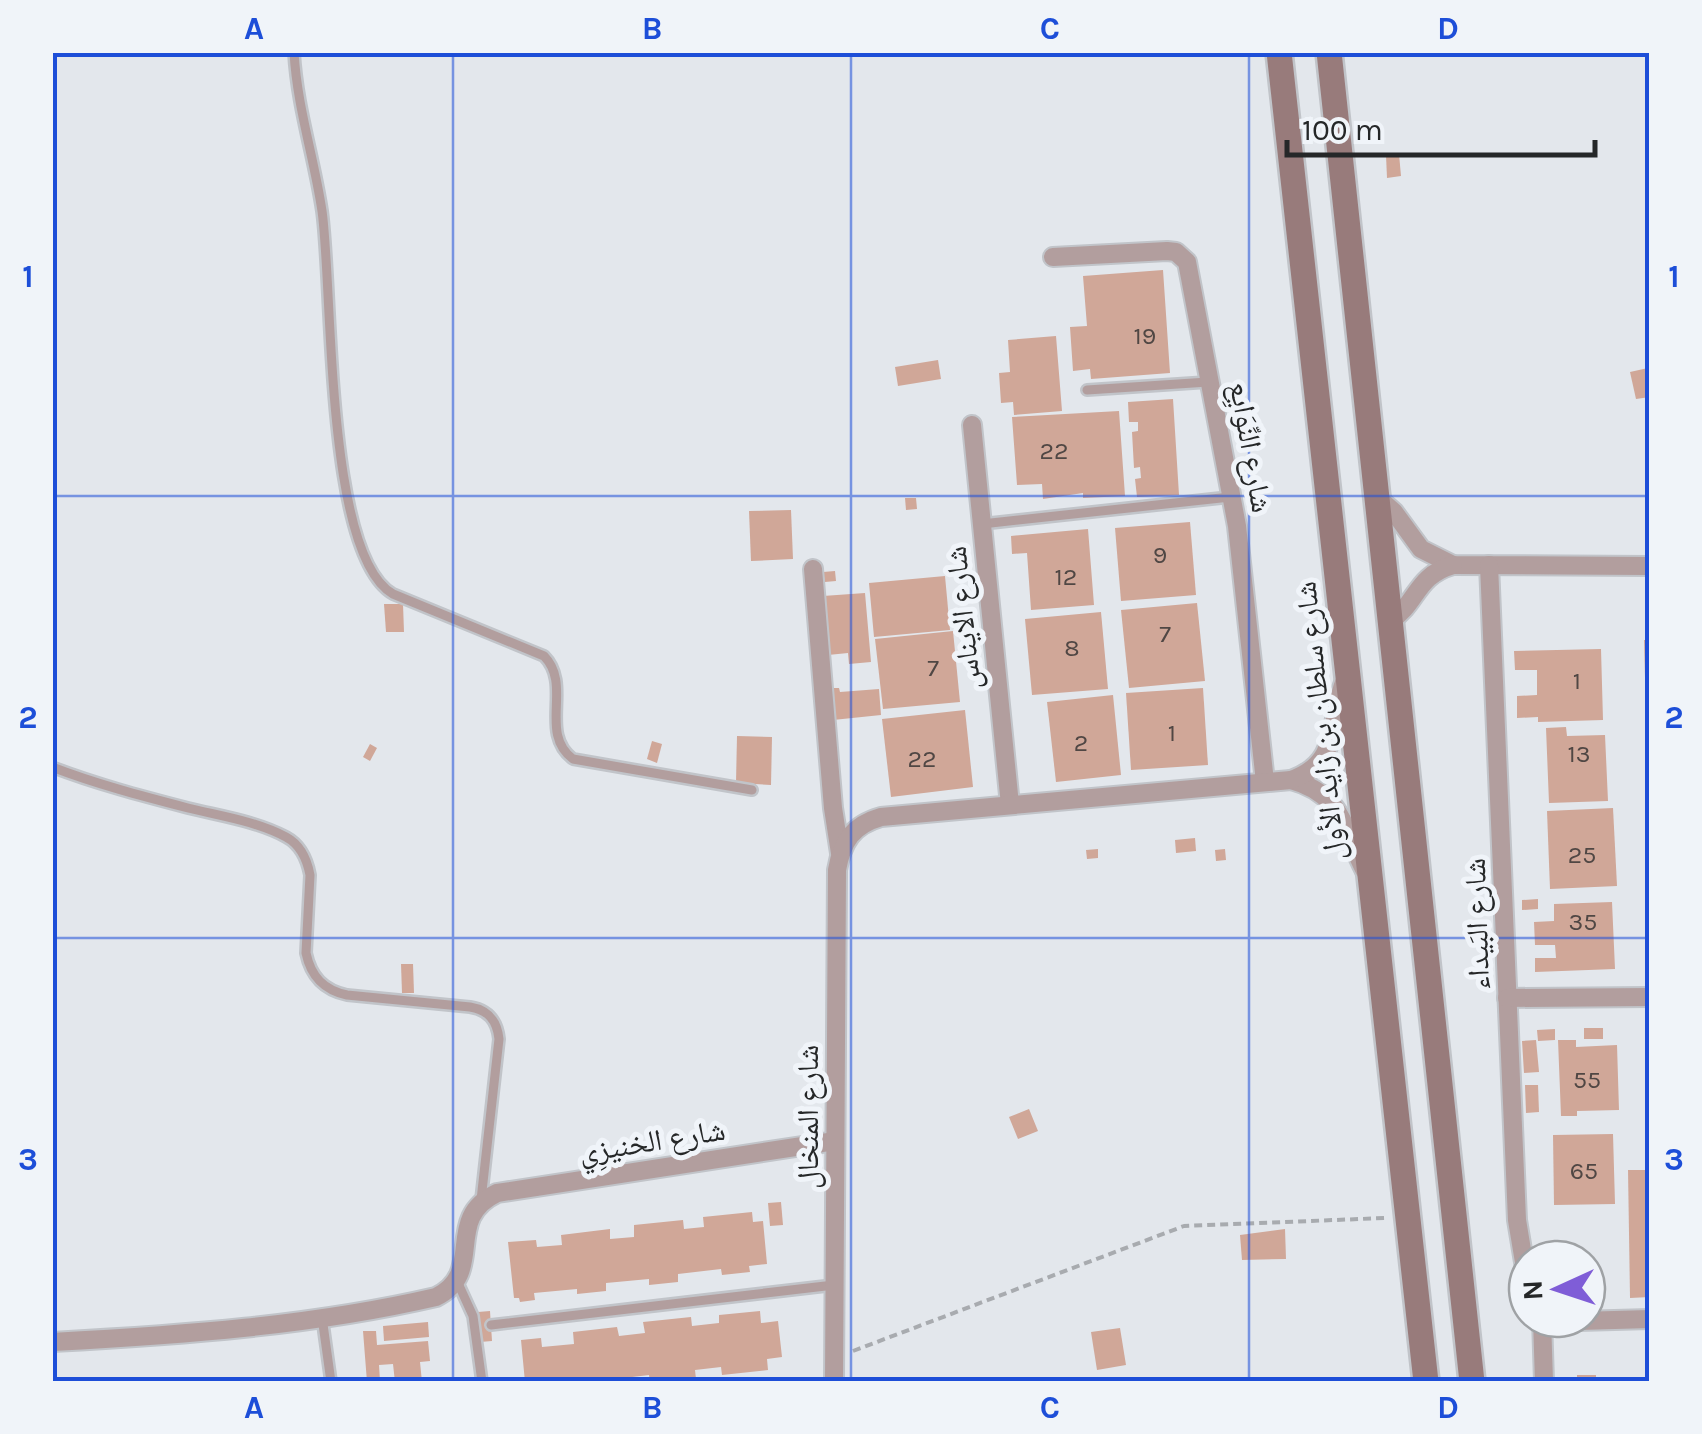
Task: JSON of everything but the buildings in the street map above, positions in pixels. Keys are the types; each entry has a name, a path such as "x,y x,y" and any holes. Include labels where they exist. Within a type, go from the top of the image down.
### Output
{"main road":[{"name":"شارع سلطان بن زايد الأول","path":"1279,52 1426,1382"},
{"path":"1328,52 1472,1382"}],"street":[{"name":"شارع النِّوَايِع","path":"1053,257 1167,251 1183,257 1191,272 1237,526 1266,782"},
{"name":"شارع الايناس","path":"972,426 1010,805"},
{"path":"1377,498 1394,512 1421,549 1453,565"},
{"path":"1390,621 1404,610 1426,578 1453,565 1650,566"},
{"name":"شارع البَيداء","path":"1490,565 1519,1239"},
{"name":"شارع المنخال","path":"813,568 840,854 834,1382"},
{"path":"840,854 853,830 866,821 1290,780 1311,770 1326,754 1348,673"},
{"path":"1290,780 1323,794 1339,812 1370,881"},
{"path":"1507,998 1650,997"},
{"name":"شارع الخنيزِي","path":"480,1204 507,1191 835,1141"},
{"path":"52,1342 143,1337 322,1317 436,1298 457,1281 464,1266 465,1232 480,1204"},
{"path":"1607,1320 1650,1320"},
{"path":"1543,1339 1544,1382"}],"lane":[{"path":"294,52 305,134 322,209 330,364 340,451 369,572 393,594 544,656 554,667 558,682 557,740 573,759 752,790"},
{"path":"1087,390 1211,382"},
{"path":"982,524 1230,497"},
{"path":"52,767 286,837 308,862 306,953 320,982 347,995 479,1009 494,1020 499,1038 480,1204"},
{"path":"457,1281 482,1326 482,1382"},
{"path":"482,1326 834,1285"},
{"path":"322,1317 330,1382"}],"path":[{"path":"834,1358 1184,1226 1408,1217"}]}
